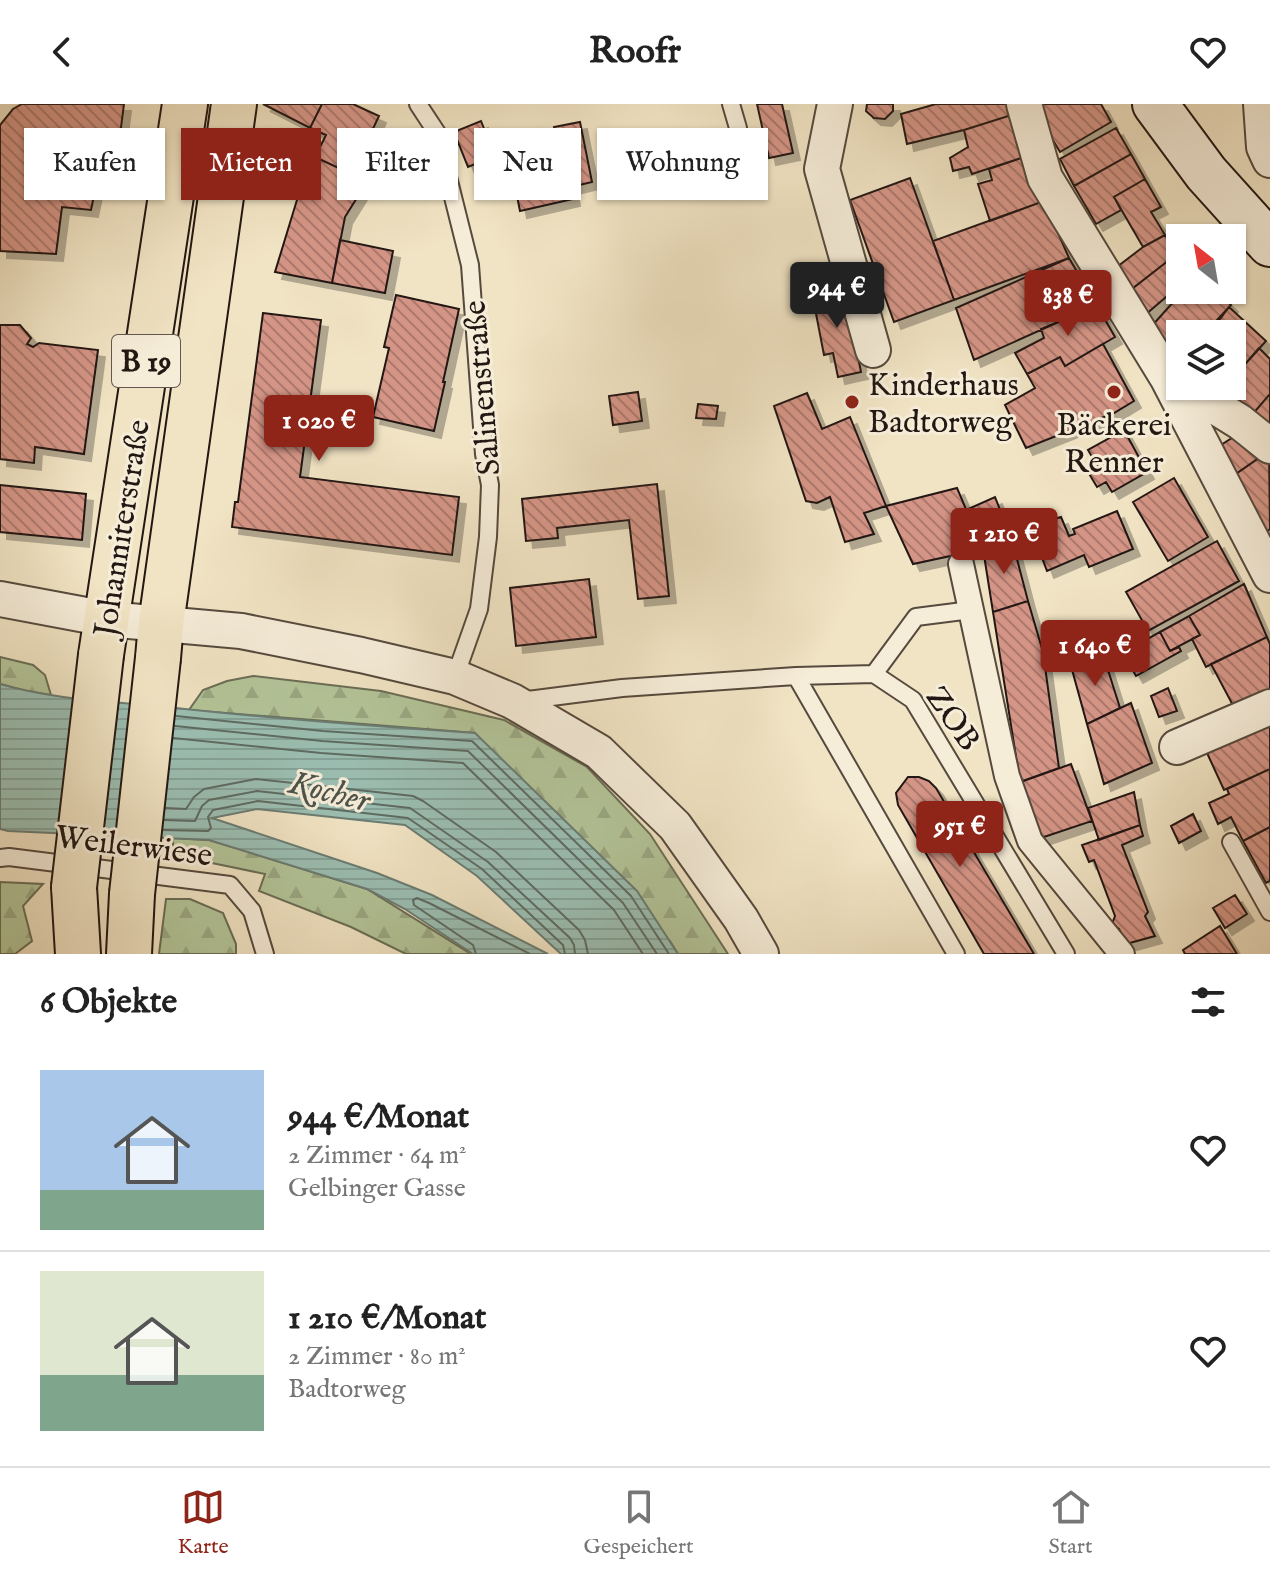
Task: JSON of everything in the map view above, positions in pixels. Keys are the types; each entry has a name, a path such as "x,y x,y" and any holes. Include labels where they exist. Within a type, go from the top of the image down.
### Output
{"main road":[{"name":"Johanniterstraße","path":"78,954 74,887 104,637 185,104"},
{"name":"Johanniterstraße","path":"129,954 132,894 159,641 234,104"},
{"path":"1155,104 1206,173 1270,244"}],"street":[{"path":"835,104 822,169 873,350"},
{"path":"1024,104 1045,178 1166,366"},
{"path":"1261,104 1264,147 1270,160"},
{"path":"1185,400 1270,575"},
{"path":"1205,400 1270,446"},
{"path":"961,564 1007,776 1030,841 1122,954"},
{"path":"0,599 104,637 159,641 241,631 455,677 512,701 599,752 675,826 741,919 761,954"},
{"path":"1177,747 1270,707"}],"lane":[{"name":"Salinenstraße","path":"418,104 437,133 470,265 484,454 490,485 488,537 479,609 455,677"},
{"path":"731,104 738,128"},
{"path":"512,701 622,688 874,674 916,617 971,610"},
{"name":"ZOB","path":"874,674 913,700 1066,954"},
{"path":"796,676 956,954"},
{"path":"1231,842 1270,912"},
{"name":"Weilerwiese","path":"0,858 230,885 252,911 265,954"}],"green space":[{"path":"0,657 33,665 45,675 51,695 0,684"},
{"path":"253,676 381,691 504,720 587,767 650,834 728,954 678,954 670,941 475,733 189,710 203,690"},
{"path":"173,838 209,840 367,889 471,954 406,954 351,927 259,891 265,874 173,855"},
{"path":"0,882 43,884 23,906 32,941 15,954 0,954"},
{"path":"166,899 190,899 223,913 236,944 236,954 159,954"}],"water":[{"name":"Kocher","path":"0,684 78,699 475,733 637,891 678,954 561,954 477,876 405,825 257,809 212,818 377,873 432,895 548,954 473,954 405,909 367,889 209,840 0,829"}],"building":[{"path":"22,104 124,104 121,128 24,128 24,200 93,200 91,210 62,207 56,254 0,251 0,125 13,109"},
{"path":"263,104 322,104 310,128"},
{"path":"322,104 353,104 379,116 373,128 337,128 337,167 321,160 321,145 326,135 321,133 321,128 310,128"},
{"path":"757,104 782,104 793,153 769,158 768,128 762,128"},
{"path":"867,104 893,104 893,111 885,119 874,118 866,111"},
{"path":"936,104 1015,104 1018,113 907,144 901,114"},
{"path":"1031,104 1101,104 1111,122 1060,152"},
{"path":"1018,113 1030,155 972,174 969,167 953,171 950,158 968,147 964,130"},
{"path":"481,121 484,128 474,128 474,165 468,167 458,142 458,130"},
{"path":"580,122 592,182 581,185 581,128 554,127"},
{"path":"1116,128 1131,154 1074,186 1060,159"},
{"path":"1131,154 1145,179 1114,197 1121,210 1096,224 1074,186"},
{"path":"1030,155 1044,201 990,221 978,184 992,180 989,169"},
{"path":"321,160 337,167 337,200 356,200 345,217 332,283 275,272 297,200 321,200"},
{"path":"910,178 954,300 894,322 850,200"},
{"path":"1145,179 1161,207 1151,212 1165,235 1143,247 1114,197"},
{"path":"518,200 569,200 520,211"},
{"path":"1044,201 1069,258 954,300 933,241"},
{"path":"1165,235 1166,262 1128,292 1113,270"},
{"path":"340,240 393,251 385,293 332,283"},
{"path":"1069,258 1092,297 1060,315 1063,320 974,360 956,308"},
{"path":"1166,262 1166,297 1145,315 1128,292"},
{"path":"844,286 861,372 838,377 833,353 824,355 812,293"},
{"path":"396,295 459,309 434,431 373,417 389,348 384,347"},
{"path":"1092,297 1115,337 1065,366 1060,357 1027,374 1015,353 1044,338 1041,329 1063,320 1060,315"},
{"path":"1171,304 1231,305 1217,320 1166,320 1166,342 1150,328"},
{"path":"1229,307 1243,320 1219,320"},
{"path":"263,313 321,320 300,477 459,497 452,555 232,527"},
{"path":"1246,323 1266,341 1246,363"},
{"path":"0,325 20,325 31,338 27,344 33,347 39,343 98,350 84,454 35,447 34,463 0,459"},
{"path":"1103,344 1134,401 1114,413 1026,448 1005,405 1035,388 1027,374 1060,357 1065,366"},
{"path":"1259,348 1270,359 1270,394 1251,416 1232,400 1246,400 1246,363"},
{"path":"638,392 642,421 613,425 609,396"},
{"path":"807,393 822,429 850,417 886,506 864,513 874,534 845,542 830,497 817,503 806,501 774,406"},
{"path":"1270,394 1270,427 1251,416"},
{"path":"698,404 718,406 716,419 696,418"},
{"path":"1124,430 1147,472 1112,492 1106,482 1097,487 1088,472 1098,467 1088,450"},
{"path":"1243,431 1269,451 1230,478 1213,450"},
{"path":"1269,451 1270,529 1265,533 1230,478"},
{"path":"1174,478 1208,537 1168,561 1133,502"},
{"path":"657,484 669,596 638,599 629,520 557,528 558,538 526,541 522,499"},
{"path":"0,485 86,494 82,540 0,532"},
{"path":"957,488 983,549 913,564 886,506"},
{"path":"995,497 1012,540 983,549 966,510"},
{"path":"1117,511 1133,549 1089,567 1084,555 1047,571 1030,526 1061,517 1069,536 1075,534 1073,529"},
{"path":"1012,540 1028,601 993,612 983,549"},
{"path":"1217,541 1239,581 1148,631 1126,592"},
{"path":"589,579 596,637 516,646 510,588"},
{"path":"1244,584 1267,637 1206,667 1192,639 1200,635 1189,616"},
{"path":"1028,601 1043,652 1059,768 1020,782 993,612"},
{"path":"1189,616 1200,635 1170,651 1160,632"},
{"path":"1160,632 1170,651 1179,647 1181,651 1136,676 1123,653"},
{"path":"1267,637 1270,644 1270,697 1237,713 1211,664"},
{"path":"1102,651 1120,708 1087,724 1071,666"},
{"path":"1168,688 1177,711 1159,717 1151,696"},
{"path":"1131,703 1152,763 1104,784 1087,724"},
{"path":"1270,724 1270,769 1224,790 1207,753"},
{"path":"1071,764 1092,821 1035,840 1015,784"},
{"path":"1270,769 1270,827 1243,841 1231,817 1218,824 1209,803 1229,794 1227,789"},
{"path":"908,777 919,777 936,788 1034,954 984,954 898,805 896,793"},
{"path":"1134,792 1140,825 1099,840 1088,808"},
{"path":"1193,814 1201,831 1179,843 1171,826"},
{"path":"1140,825 1143,836 1122,845 1148,912 1145,916 1155,936 1126,944 1119,929 1112,924 1115,916 1094,860 1089,862 1082,845"},
{"path":"1270,827 1270,881 1266,883 1243,841"},
{"path":"1235,895 1247,914 1225,928 1213,908"},
{"path":"1220,926 1237,954 1185,954 1183,950"}],"place":[{"name":"Bäckerei Renner","path":"1114,392"},
{"name":"Kinderhaus Badtorweg","path":"852,402"}]}
